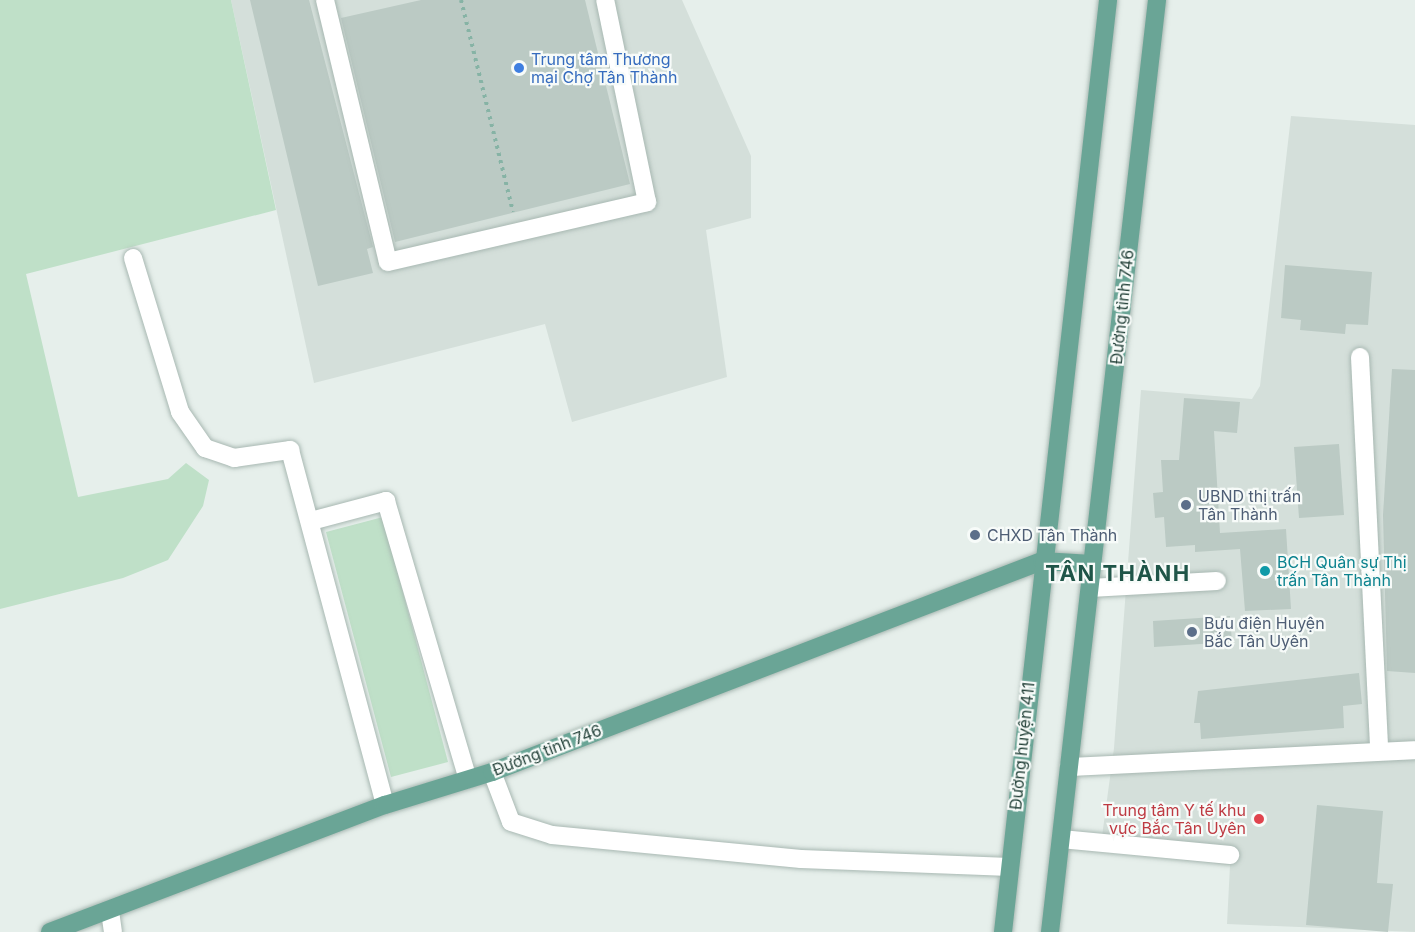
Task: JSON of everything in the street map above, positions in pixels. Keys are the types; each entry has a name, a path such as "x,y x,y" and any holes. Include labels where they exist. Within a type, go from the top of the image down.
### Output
{"main road":[{"path":"1042,561 1108,0"},
{"name":"Đường tỉnh 746","path":"50,932 385,806 492,772 1042,561 1092,564 1157,0"},
{"name":"Đường huyện 411","path":"1003,932 1042,561"},
{"path":"1050,932 1092,564"}],"street":[{"path":"325,0 388,262 647,202 605,0"},
{"path":"133,258 180,412 216,455 234,458 290,450 385,806"},
{"path":"1360,357 1379,748"},
{"path":"310,521 386,501 468,779"},
{"path":"1090,588 1217,581"},
{"path":"1069,767 1379,748 1415,750"},
{"path":"492,772 511,822 552,835 801,859 1010,867"},
{"path":"1061,839 1230,855"},
{"path":"110,911 113,932"}],"path":[{"path":"461,0 518,232"}],"shaded area":[{"path":"231,0 682,0 751,156 751,218 706,230 727,377 572,422 545,324 314,383"},
{"path":"1291,116 1415,125 1415,932 1227,924 1230,865 1100,851 1114,748 1141,390 1252,399 1260,386"}],"green space":[{"path":"0,0 231,0 276,210 26,274 78,497 168,479 186,463 209,480 203,506 168,560 123,578 0,609"},
{"path":"383,517 448,762 391,777 326,532"}],"building":[{"path":"250,0 309,0 373,247 367,249 373,273 318,286"},
{"path":"421,0 585,0 630,184 395,242 341,18"},
{"path":"1285,265 1372,272 1368,325 1346,324 1345,334 1300,330 1301,320 1281,318"},
{"path":"1392,369 1415,370 1415,673 1387,671 1383,515"},
{"path":"1184,398 1240,402 1237,433 1214,431 1220,533 1286,529 1291,609 1245,611 1240,549 1195,552 1195,545 1166,547 1164,517 1155,518 1153,493 1163,492 1161,460 1179,460"},
{"path":"1339,444 1344,515 1299,518 1294,447"},
{"name":"Bưu điện Huyện Bắc Tân Uyên","path":"1230,616 1232,642 1154,647 1153,621"},
{"path":"1359,673 1362,704 1343,706 1344,728 1201,739 1200,723 1194,723 1198,691"},
{"path":"1317,805 1383,811 1377,883 1393,884 1388,932 1306,925"}],"place":[{"name":"Trung tâm Thương mại Chợ Tân Thành","path":"519,68"},
{"name":"UBND thị trấn Tân Thành","path":"1186,505"},
{"name":"CHXD Tân Thành","path":"975,535"},
{"name":"BCH Quân sự Thị trấn Tân Thành","path":"1265,571"},
{"name":"Bưu điện Huyện Bắc Tân Uyên","path":"1192,632"},
{"name":"Trung tâm Y tế khu vực Bắc Tân Uyên","path":"1259,819"}],"district":[{"name":"TÂN THÀNH","path":"1118,574"}]}
